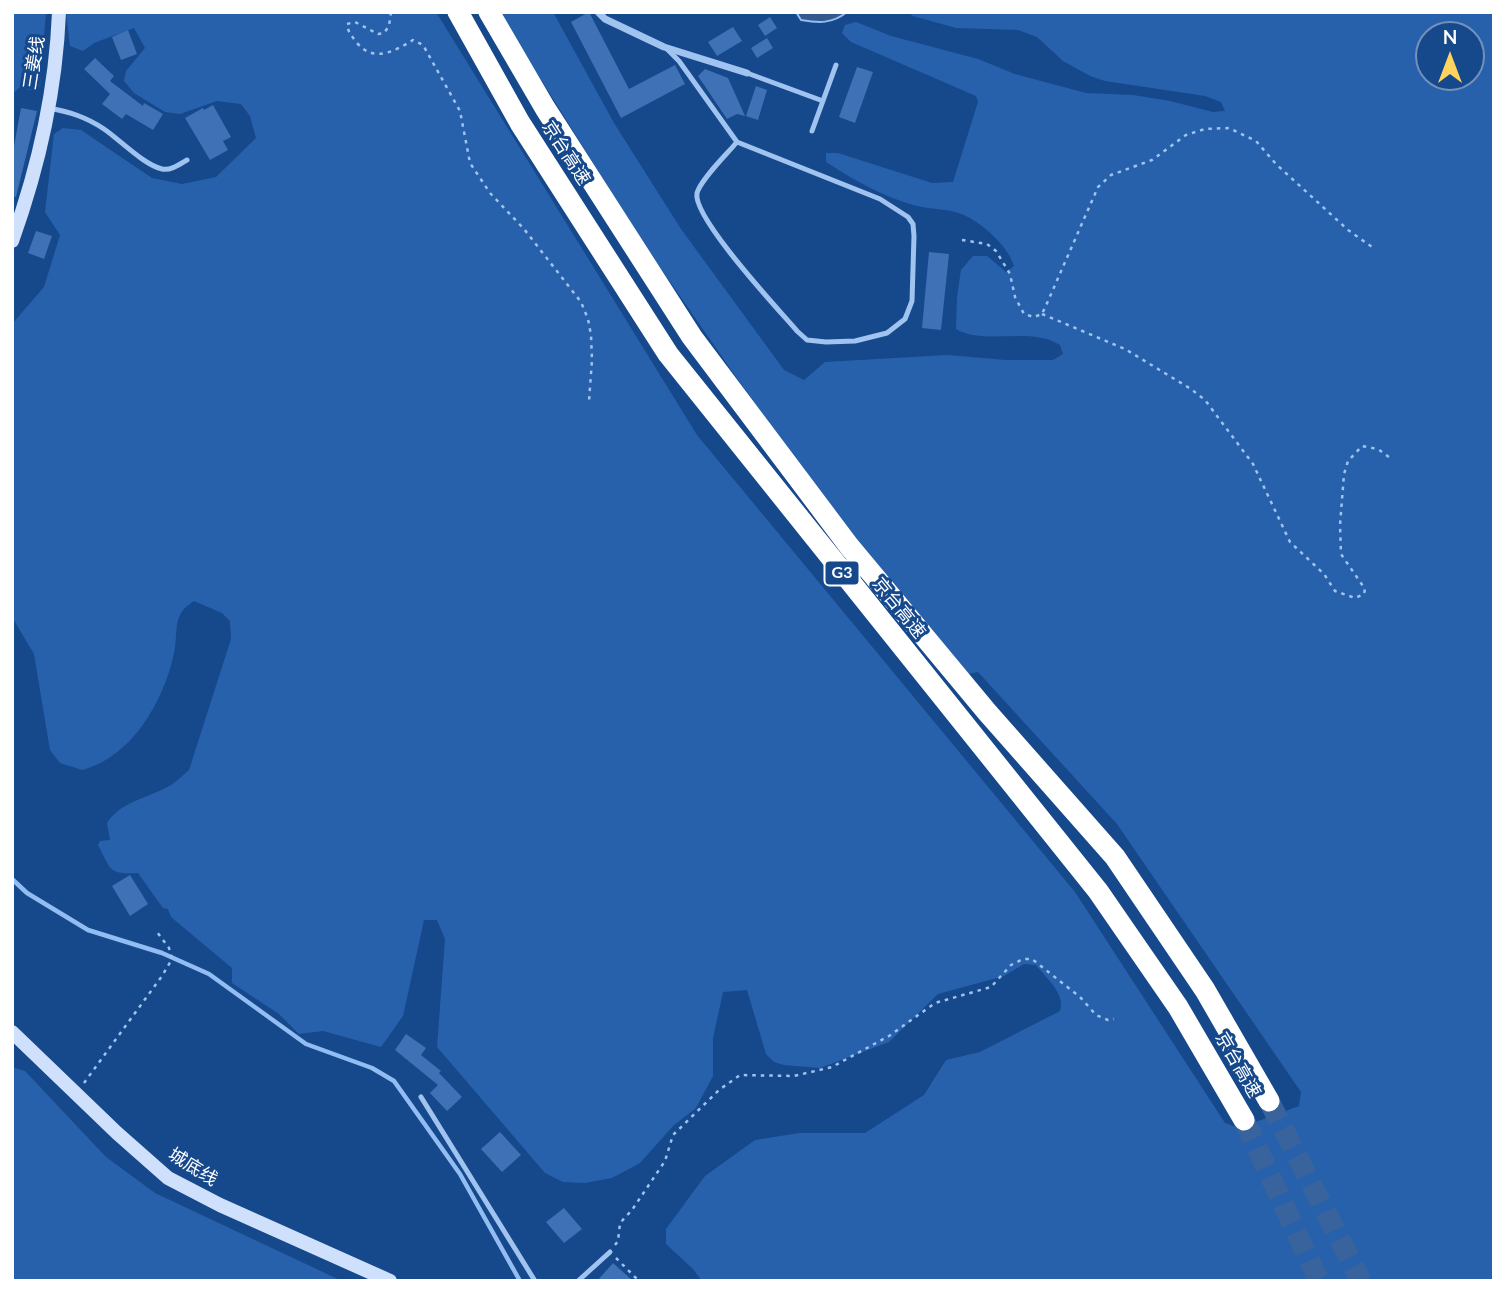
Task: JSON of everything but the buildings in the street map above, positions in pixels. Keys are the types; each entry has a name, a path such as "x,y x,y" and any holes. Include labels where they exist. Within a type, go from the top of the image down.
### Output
{"highway":[{"name":"京台高速","path":"458,12 520,123 668,354 1098,891 1178,1007 1244,1120"},
{"name":"京台高速","path":"489,12 545,108 692,337 849,546 987,712 1115,857 1205,989 1269,1101"}],"main road":[{"name":"三姜线","path":"12,241 26,202 47,108 60,12"},
{"name":"城底线","path":"12,1032 169,1178 220,1205 390,1281"}],"street":[{"path":"598,12 605,19 664,47 747,73"}],"lane":[{"path":"664,47 679,61 737,142 880,199 908,218 913,224 914,236 912,300 905,318 887,333 855,341 807,340 797,331 726,247 701,211 697,199 700,187 737,142"},
{"path":"812,131 836,65"},
{"path":"747,73 823,101"},
{"path":"47,108 79,114 103,128 152,165 169,169 187,160"},
{"path":"421,1097 535,1281"},
{"path":"578,1281 610,1251"}],"path":[{"path":"391,12 389,26 384,33 378,34 355,22 347,23 347,31 363,50 375,56 388,53 414,40 423,45 460,111 470,163 489,192 524,229 581,302 591,335 589,401"},
{"path":"1042,314 1098,187 1111,175 1152,160 1186,135 1205,129 1229,128 1256,141 1276,164 1348,230 1371,247"},
{"path":"962,240 987,244 996,251 1010,274 1015,297 1024,314 1034,317 1042,314 1125,349 1205,400 1253,464 1290,542 1324,574 1335,591 1355,598 1364,594 1365,589 1341,554 1343,487 1348,461 1362,446 1378,449 1393,460"},
{"path":"76,1094 172,959 169,948 157,933"},
{"path":"639,1281 610,1251 618,1241 620,1223 665,1161 673,1135 719,1090 740,1075 794,1076 832,1068 890,1036 935,1003 991,988 1011,965 1023,958 1032,958 1080,997 1096,1015 1108,1020 1114,1019"}],"shaded area":[{"path":"12,12 46,12 40,86 32,90 19,88 12,94"},
{"path":"66,12 436,12 697,435 1075,892 1225,1123 1239,1128 1299,1106 1301,1092 1117,824 978,672 964,675 819,491 641,240 499,12 553,12 614,123 681,229 784,370 804,380 825,362 947,355 1006,360 1053,360 1063,354 1060,345 1048,340 1021,336 981,336 956,329 961,270 973,256 987,256 1006,272 1014,266 1001,244 988,231 960,213 920,207 890,197 826,162 826,153 838,153 932,183 953,182 978,102 976,96 851,42 842,33 845,25 856,22 891,36 978,59 1015,74 1086,93 1133,95 1213,112 1225,111 1221,102 1205,96 1105,81 1090,76 1063,61 1037,37 1018,30 956,28 913,16 908,12 1494,12 1494,1281 702,1281 666,1244 666,1229 705,1176 755,1140 799,1133 865,1133 924,1095 946,1060 980,1052 1060,1011 1058,992 1036,965 1024,964 1004,976 938,994 889,1042 820,1068 774,1062 766,1054 747,990 723,992 713,1038 713,1076 696,1108 673,1126 640,1163 612,1178 585,1183 563,1182 545,1173 437,1047 445,939 437,920 424,920 403,1016 381,1047 323,1031 299,1034 279,1014 232,983 232,968 171,917 168,909 163,908 138,873 121,873 112,869 98,845 100,841 110,840 107,823 120,810 171,785 189,770 231,639 230,621 222,613 194,601 187,606 177,624 174,653 154,708 143,725 116,753 82,770 60,763 50,750 34,654 12,617 12,324 44,287 60,235 45,212 54,134 63,128 81,130 152,178 182,184 216,177 256,138 250,116 241,104 217,101 180,114 165,112 134,93 124,81 126,71 145,48 134,28 94,43 83,51 70,46"},
{"path":"796,12 847,12 831,21 820,22 801,20"},
{"path":"12,1067 25,1071 106,1157 155,1193 342,1281 12,1281"}],"waterway":[{"path":"12,879 27,893 88,930 162,953 209,974 306,1044 372,1068 394,1081 460,1174 520,1281"}],"tunnel":[{"path":"1269,1101 1361,1281"},
{"path":"1244,1120 1319,1281"}]}
